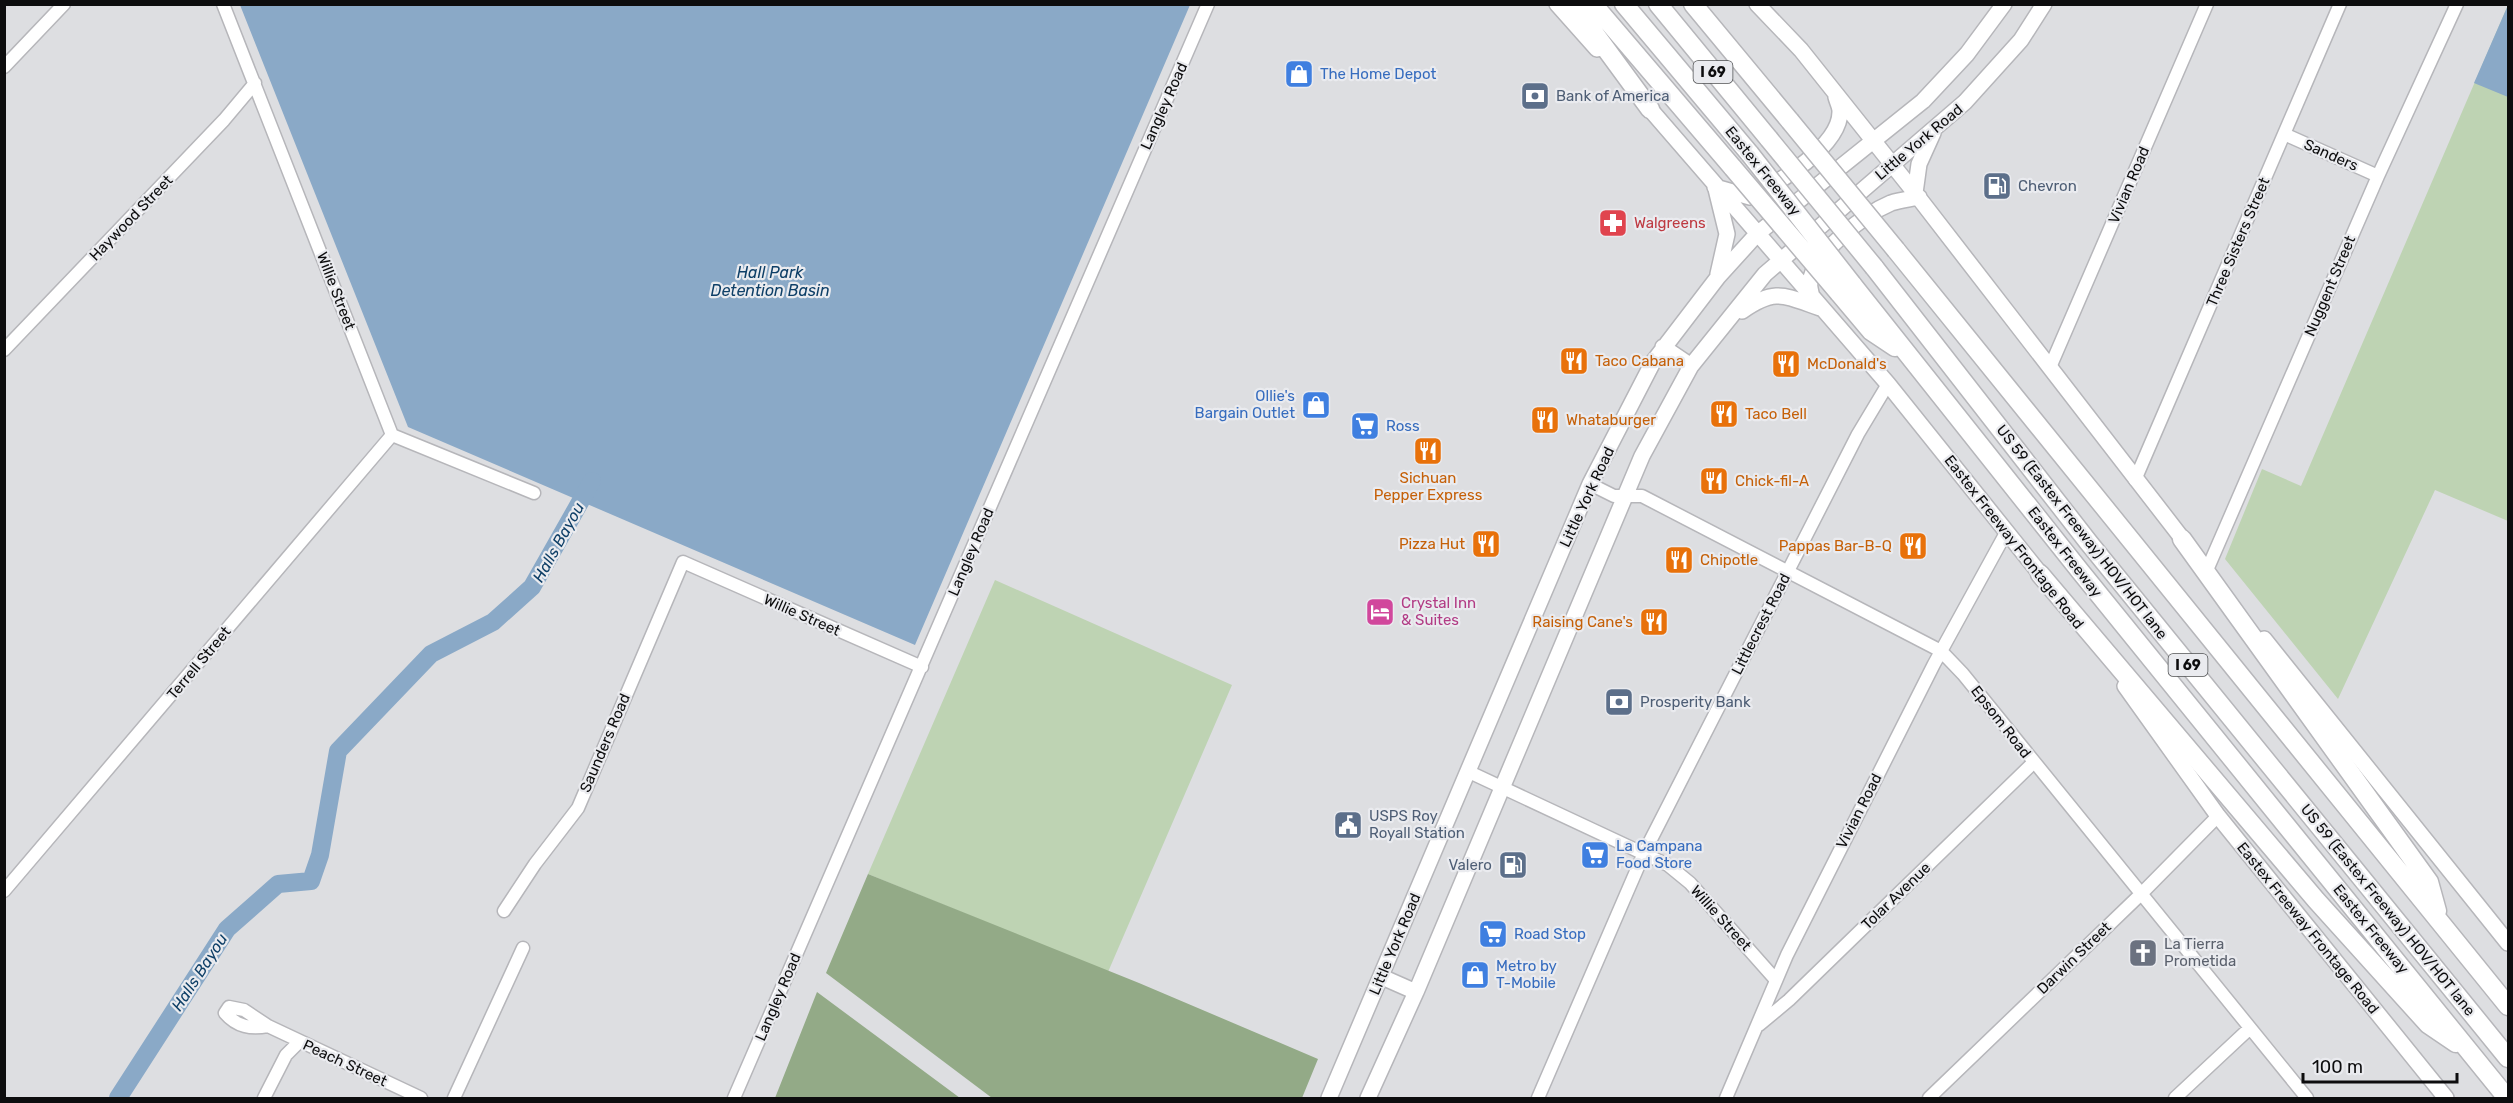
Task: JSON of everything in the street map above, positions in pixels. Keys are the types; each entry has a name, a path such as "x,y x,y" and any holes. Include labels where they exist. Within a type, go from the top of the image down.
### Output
{"highway":[{"path":"1573,4 1650,109"},
{"path":"1593,4 1733,168 1845,288"},
{"name":"Eastex Freeway","path":"1624,4 1750,154 1845,288 1912,358 2080,571 2507,1098"},
{"name":"US 59 (Eastex Freeway) HOV/HOT lane","path":"1658,4 1875,267 2088,543 2508,1058"},
{"name":"I 69","path":"1694,4 2508,1006"},
{"path":"2182,539 2429,882 2440,921"},
{"path":"2040,574 2324,909 2428,1024 2469,1051"}],"main road":[{"name":"Eastex Freeway Frontage Road","path":"1557,4 1888,384 2007,531 2117,674 2218,816 2446,1098"},
{"path":"1757,4 1792,41"},
{"path":"1763,4 2051,365 2135,480 2508,943"},
{"name":"Little York Road","path":"1329,1098 1590,484 1663,347 1718,278 1757,234 1923,101 1942,83 2004,4"},
{"name":"Little York Road","path":"1368,1098 1416,992 1642,456 1691,366 1765,274 1965,102 2021,39 2044,4"},
{"path":"1715,187 1750,197 1783,178 1822,149 1831,138 1840,112 1836,95"},
{"path":"1917,195 1920,164 1934,130"},
{"path":"1715,187 1727,234 1718,278"},
{"path":"1817,303 1809,284 1812,273 1823,256 1839,239 1878,210 1917,195"},
{"path":"1729,319 1761,298 1776,295 1817,303"},
{"path":"1663,347 1691,366"},
{"path":"1382,977 1416,992"}],"street":[{"path":"4,67 64,4"},
{"name":"Willie Street","path":"224,4 392,435"},
{"name":"Langley Road","path":"734,1098 1208,4"},
{"name":"Vivian Road","path":"2051,365 2207,4"},
{"name":"Three Sisters Street","path":"2135,480 2340,4"},
{"name":"Nuggent Street","path":"2207,570 2378,176 2457,4"},
{"name":"Haywood Street","path":"4,350 224,120 255,83"},
{"name":"Sanders","path":"2284,134 2378,176"},
{"name":"Littlecrest Road","path":"1538,1098 1644,853 1858,434 1888,384"},
{"path":"392,435 534,493"},
{"name":"Terrell Street","path":"4,891 392,435"},
{"name":"Epsom Road","path":"1590,484 1614,496 1641,496 1941,651 1963,674 2307,1098"},
{"name":"Vivian Road","path":"1726,1098 1775,979 1941,651 2007,531"},
{"name":"Willie Street","path":"683,562 921,667"},
{"name":"Saunders Road","path":"504,911 535,864 578,808 683,562"},
{"name":"Tolar Avenue","path":"1757,1027 1789,1000 2033,763"},
{"name":"Willie Street","path":"1467,771 1668,865 1690,883 1775,979"},
{"name":"Darwin Street","path":"1929,1098 2141,894 2218,816"},
{"path":"453,1098 524,948"},
{"name":"Peach Street","path":"268,1026 421,1098"},
{"path":"2175,1098 2250,1028"},
{"path":"264,1098 286,1055 299,1042"}],"green space":[{"path":"2508,5 2508,521 2435,490 2338,699 2225,559 2262,469 2301,486"},
{"path":"995,580 1232,685 1108,972 868,874"},
{"path":"868,874 1139,983 1318,1059 1302,1098 992,1098 826,973"},
{"path":"817,992 960,1098 775,1098"}],"water":[{"name":"Hall Park Detention Basin","path":"240,5 1190,5 915,645 408,427"},
{"path":"2508,5 2508,97 2474,83"}],"waterway":[{"name":"Halls Bayou","path":"118,1098 227,929 278,884 311,881 320,855 338,751 431,654 493,622 532,587 592,481"}],"place":[{"name":"The Home Depot","path":"1299,74"},
{"name":"Bank of America","path":"1535,96"},
{"name":"Chevron","path":"1997,186"},
{"name":"Walgreens","path":"1613,223"},
{"name":"Taco Cabana","path":"1574,361"},
{"name":"McDonald's","path":"1786,364"},
{"name":"Ollie's Bargain Outlet","path":"1316,405"},
{"name":"Taco Bell","path":"1724,414"},
{"name":"Whataburger","path":"1545,420"},
{"name":"Ross","path":"1365,426"},
{"name":"Sichuan Pepper Express","path":"1428,451"},
{"name":"Chick-fil-A","path":"1714,481"},
{"name":"Pizza Hut","path":"1486,544"},
{"name":"Pappas Bar-B-Q","path":"1913,546"},
{"name":"Chipotle","path":"1679,560"},
{"name":"Crystal Inn & Suites","path":"1380,612"},
{"name":"Raising Cane's","path":"1654,622"},
{"name":"Prosperity Bank","path":"1619,702"},
{"name":"USPS Roy Royall Station","path":"1348,825"},
{"name":"La Campana Food Store","path":"1595,855"},
{"name":"Valero","path":"1513,865"},
{"name":"Road Stop","path":"1493,934"},
{"name":"La Tierra Prometida","path":"2143,953"},
{"name":"Metro by T-Mobile","path":"1475,975"}]}
